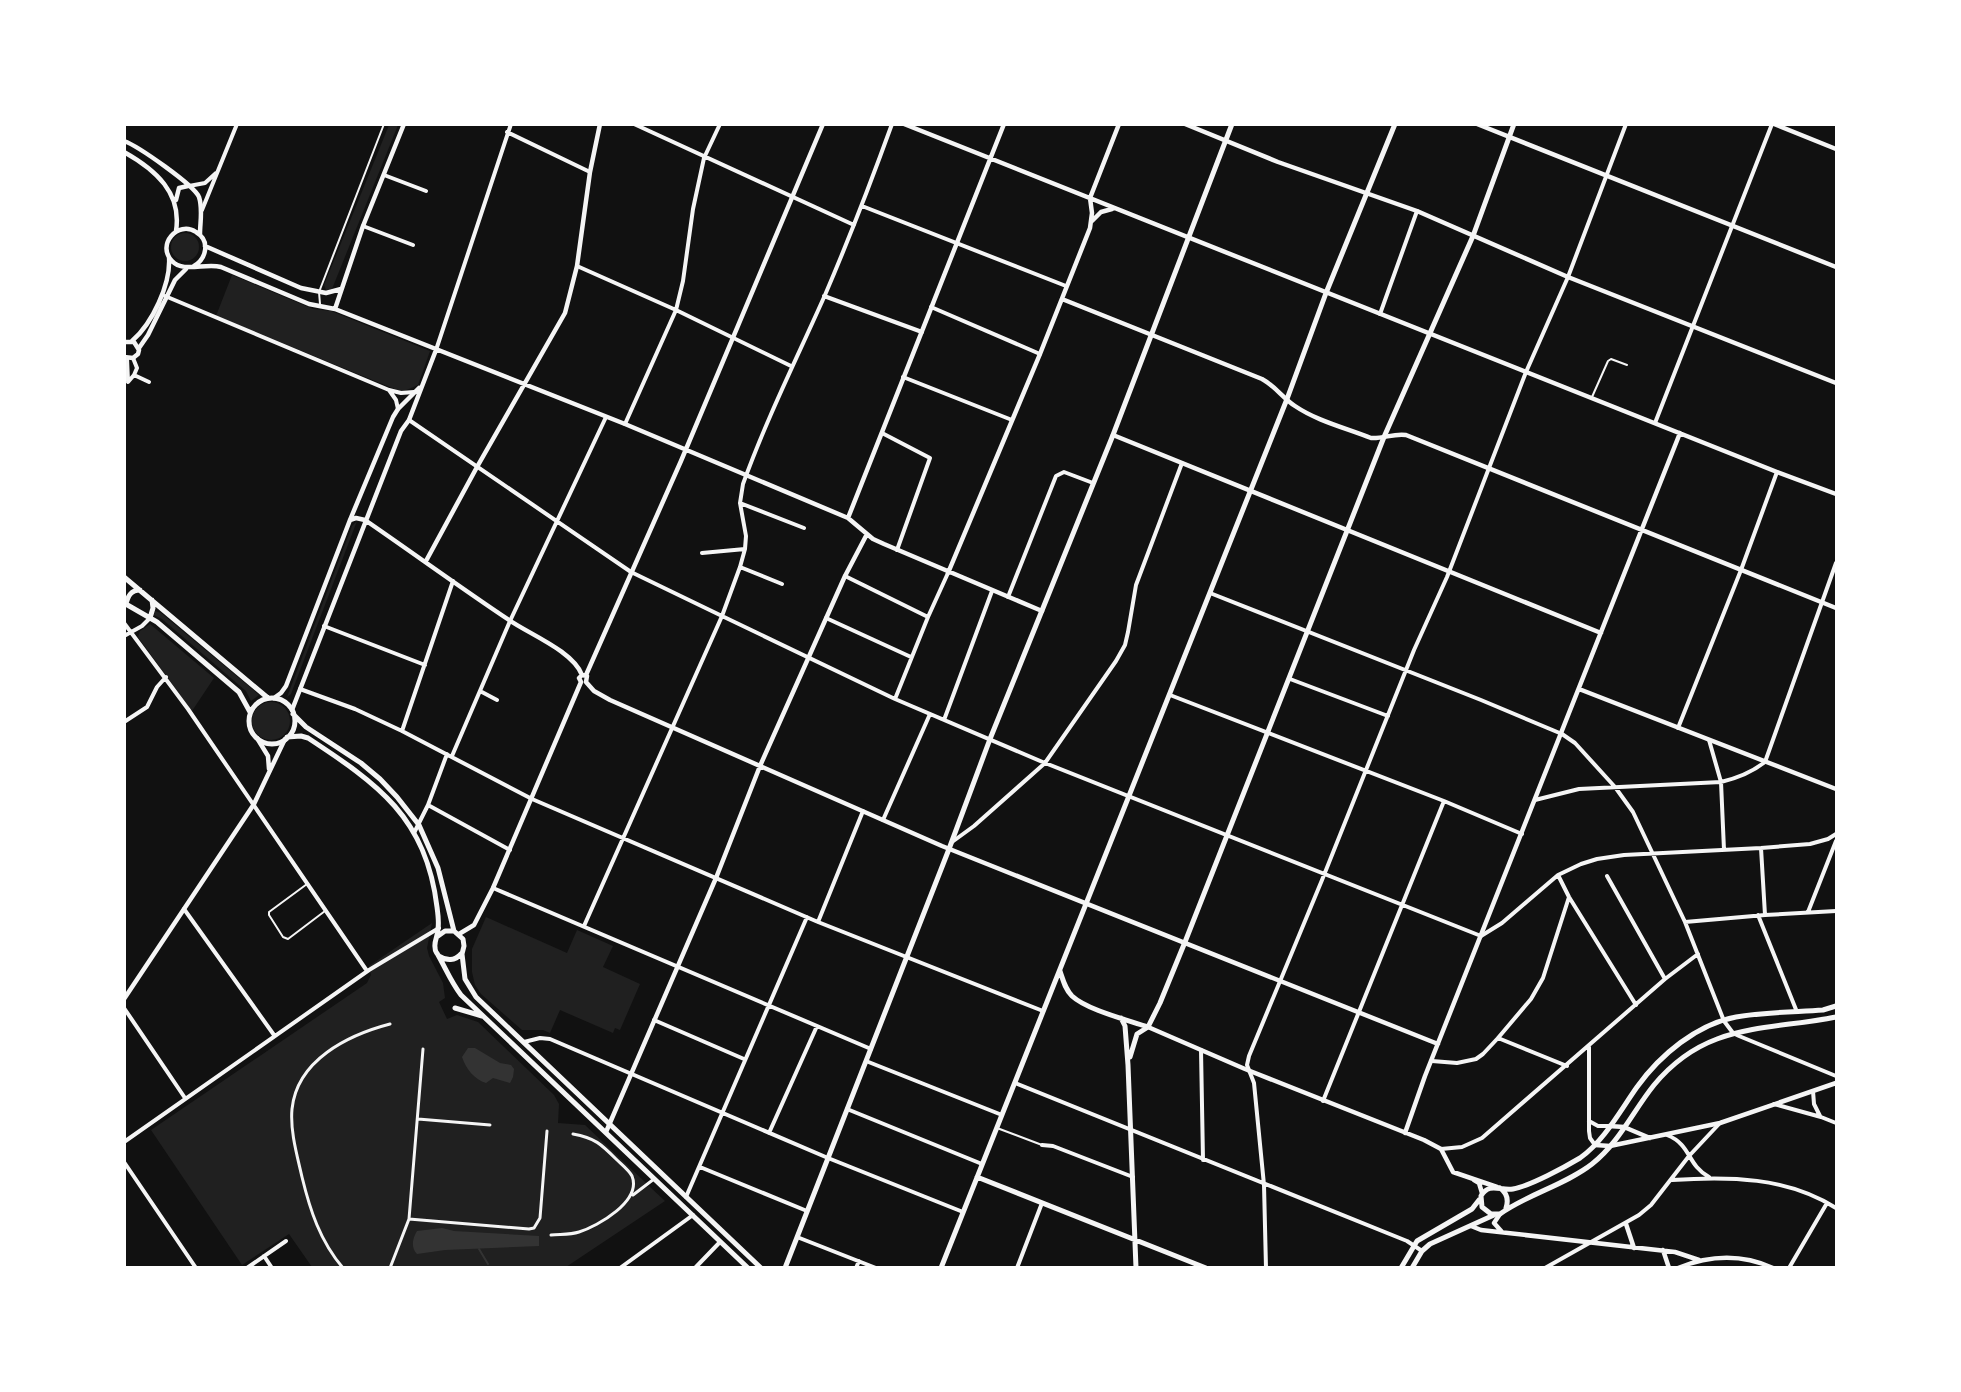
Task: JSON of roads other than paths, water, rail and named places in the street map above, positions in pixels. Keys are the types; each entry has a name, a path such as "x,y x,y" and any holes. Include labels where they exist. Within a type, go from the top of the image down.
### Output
{"main road":[{"path":"785,1268 990,739 1113,435 1232,124"},
{"path":"941,1268 1395,124"},
{"path":"1128,1065 1135,1037 1139,1031 1148,1027 1160,1003 1384,437 1473,236 1514,124"},
{"path":"124,577 233,671 271,698 286,703 306,727 361,763 397,797 418,825 438,868 457,933 464,946 462,954 465,979 471,990 761,1268"},
{"path":"140,590 130,594 125,603 150,618 239,692 250,712 249,726 257,738 270,743 301,736 308,738 370,781 387,796 414,834 429,870 434,888 439,928 434,947 455,988 748,1268"},
{"path":"150,618 153,608 152,600"},
{"path":"250,712 258,702 271,698"},
{"path":"286,738 294,726 293,712"},
{"path":"437,937 445,931 457,933"},
{"path":"439,956 444,960 452,960 462,954"},
{"path":"1060,971 1064,983 1074,998 1148,1027"},
{"path":"1401,1268 1413,1246 1425,1235 1472,1209 1488,1188 1514,1189 1553,1172 1580,1157 1595,1145 1639,1084 1660,1060 1692,1035 1735,1017 1823,1010 1836,1006"},
{"path":"455,1008 483,1016"},
{"path":"1412,1268 1422,1251 1439,1239 1497,1214 1585,1169 1610,1146 1669,1068 1703,1044 1733,1032 1836,1017"},
{"path":"1121,1018 1125,1026 1128,1065 1136,1268"},
{"path":"977,1177 1206,1268"},
{"path":"1498,1188 1507,1196 1508,1203 1505,1209"},
{"path":"1481,1196 1483,1210 1497,1214"}],"street":[{"path":"201,210 237,124"},
{"path":"335,309 363,226 404,124"},
{"path":"293,712 365,520 401,431 409,420 436,350 511,124"},
{"path":"634,124 854,225"},
{"path":"625,424 676,310 704,158 720,124"},
{"path":"584,675 686,449 823,124"},
{"path":"584,926 722,616 746,549 740,503 746,474 862,206 892,124"},
{"path":"904,124 991,161 1090,198 1777,472 1836,492"},
{"path":"848,518 1004,124"},
{"path":"1091,222 1090,198 1119,124"},
{"path":"1185,124 1278,162 1417,211 1568,278 1836,383"},
{"path":"1477,124 1836,267"},
{"path":"1266,1268 1264,1185 1254,1083 1247,1065 1249,1056 1449,572 1526,372 1568,278 1626,124"},
{"path":"1655,423 1773,124 1836,149"},
{"path":"426,561 565,313 577,266 598,125"},
{"path":"507,132 590,172"},
{"path":"124,141 157,161 197,193 201,210 200,234 205,246 202,260 178,275 148,323 132,341 125,342"},
{"path":"124,152 144,164 157,176 176,204"},
{"path":"176,231 178,191 182,186 205,183 214,176 219,167"},
{"path":"384,175 426,191"},
{"path":"862,206 1066,286"},
{"path":"895,699 1041,354 1091,222 1101,212 1115,208"},
{"path":"1380,314 1401,261 1417,211"},
{"path":"363,226 413,245"},
{"path":"128,358 138,354 164,296 169,272 166,246 171,235 176,231 188,229 200,234"},
{"path":"205,246 293,285 319,292 341,289"},
{"path":"169,258 177,266 221,267 303,302 322,308 335,309 625,424 848,518 867,534 897,550 1042,611"},
{"path":"577,266 676,310 791,366"},
{"path":"303,302 308,289"},
{"path":"164,296 389,390 405,394 415,392"},
{"path":"824,296 922,332"},
{"path":"1062,299 1262,379 1270,383 1293,405 1371,438 1395,434 1406,435 1836,608"},
{"path":"931,307 1041,354"},
{"path":"132,341 139,348"},
{"path":"128,358 137,369 128,382 128,358"},
{"path":"134,375 149,382"},
{"path":"903,377 1012,420"},
{"path":"271,698 281,693 286,686 350,520 398,409 421,386"},
{"path":"389,390 394,396 398,409"},
{"path":"452,756 510,621 606,417"},
{"path":"409,420 631,572 722,616 944,720 1129,797 1481,936"},
{"path":"882,433 930,458 897,550"},
{"path":"1405,1133 1438,1044 1680,433"},
{"path":"1113,435 1601,633"},
{"path":"951,842 974,826 1046,763 1120,654 1128,632 1136,585 1182,463"},
{"path":"1008,597 1056,476 1064,472 1093,483"},
{"path":"1678,728 1777,472"},
{"path":"740,503 804,528"},
{"path":"350,520 356,518 365,520 510,621 566,656 588,679 584,682 493,888 474,925 467,931 457,933"},
{"path":"606,1132 716,878 760,766 845,576 867,534"},
{"path":"702,553 746,549"},
{"path":"1535,800 1566,791 1721,782 1741,777 1765,762 1836,563"},
{"path":"740,567 782,584"},
{"path":"845,576 928,617"},
{"path":"402,731 454,581"},
{"path":"944,720 992,591"},
{"path":"1209,593 1407,670 1562,734 1575,743 1615,787 1632,812 1685,922 1725,1021 1733,1032 1836,1076"},
{"path":"124,636 142,626 150,618"},
{"path":"826,618 911,657"},
{"path":"124,623 166,677 367,971"},
{"path":"324,626 425,665"},
{"path":"124,722 147,707 157,687 166,677"},
{"path":"1290,679 1388,717"},
{"path":"584,682 600,695 672,728 949,849 1438,1044"},
{"path":"300,689 355,709 402,731 532,799 818,922 1044,1011"},
{"path":"1579,689 1836,789"},
{"path":"480,691 497,700"},
{"path":"1170,695 1444,801 1522,834"},
{"path":"884,820 930,714"},
{"path":"257,738 268,756 269,772"},
{"path":"124,999 254,804 286,738"},
{"path":"1709,739 1721,782 1724,850"},
{"path":"414,834 428,805 447,754"},
{"path":"1323,1101 1404,905 1444,801"},
{"path":"428,805 510,850"},
{"path":"818,922 863,811"},
{"path":"1481,936 1502,923 1558,875 1597,859 1653,853 1761,848 1818,842 1836,834"},
{"path":"1808,912 1836,841"},
{"path":"1761,848 1765,915"},
{"path":"1558,875 1569,897 1636,1005"},
{"path":"1607,876 1665,979"},
{"path":"493,888 871,1049"},
{"path":"1432,1061 1457,1064 1467,1062 1483,1054 1498,1038 1537,989 1569,897"},
{"path":"184,908 274,1035"},
{"path":"1685,922 1758,915 1836,912"},
{"path":"1758,915 1797,1012"},
{"path":"686,1197 807,917"},
{"path":"124,1142 367,971 439,928"},
{"path":"1148,1027 1441,1149 1462,1147 1482,1138 1665,979 1698,954"},
{"path":"124,1008 185,1098"},
{"path":"654,1020 744,1059"},
{"path":"343,1268 324,1242 313,1215 295,1147 292,1109 301,1082 323,1055 345,1040 390,1024"},
{"path":"769,1132 817,1026"},
{"path":"524,1042 540,1038 550,1039 828,1158 963,1212"},
{"path":"1498,1038 1567,1065"},
{"path":"1589,1047 1590,1138 1595,1145 1610,1146 1652,1139 1719,1123 1836,1083"},
{"path":"390,1268 410,1219 423,1049"},
{"path":"1201,1050 1203,1160"},
{"path":"866,1061 1002,1115"},
{"path":"1015,1083 1407,1241 1422,1251"},
{"path":"1813,1091 1814,1104 1821,1117"},
{"path":"1772,1104 1821,1117 1836,1124"},
{"path":"847,1109 982,1164"},
{"path":"418,1119 490,1125"},
{"path":"1589,1120 1598,1126 1624,1127 1652,1139"},
{"path":"1545,1268 1626,1224 1651,1205 1689,1156 1719,1123"},
{"path":"410,1219 534,1228 540,1218 547,1131"},
{"path":"573,1134 594,1138 622,1164 632,1176 631,1196"},
{"path":"1667,1136 1682,1143 1696,1169 1710,1177"},
{"path":"1042,1145 1053,1146 1133,1177"},
{"path":"1441,1149 1453,1172 1498,1188"},
{"path":"124,1162 196,1268"},
{"path":"700,1167 807,1211"},
{"path":"1672,1180 1710,1177 1767,1182 1812,1196 1836,1208"},
{"path":"551,1235 578,1232 609,1216 655,1179"},
{"path":"1472,1179 1479,1183 1481,1196"},
{"path":"1017,1268 1042,1203"},
{"path":"1789,1268 1827,1203"},
{"path":"1497,1214 1494,1222 1502,1232"},
{"path":"620,1268 693,1215"},
{"path":"1626,1224 1634,1248"},
{"path":"1471,1226 1481,1230 1663,1251 1699,1260"},
{"path":"797,1237 876,1268"},
{"path":"247,1268 286,1241"},
{"path":"695,1268 721,1241"},
{"path":"1663,1251 1669,1268"},
{"path":"264,1255 272,1268"},
{"path":"1678,1268 1699,1260 1730,1257 1752,1260 1773,1268"},
{"path":"856,1268 859,1261"}],"lane":[{"path":"322,308 319,292 384,124"},
{"path":"1592,397 1608,360 1627,365"},
{"path":"307,884 269,912 278,930 283,937 288,939 325,910"},
{"path":"997,1128 1042,1145"}],"waterway":[{"path":"479,1249 488,1264"}]}
